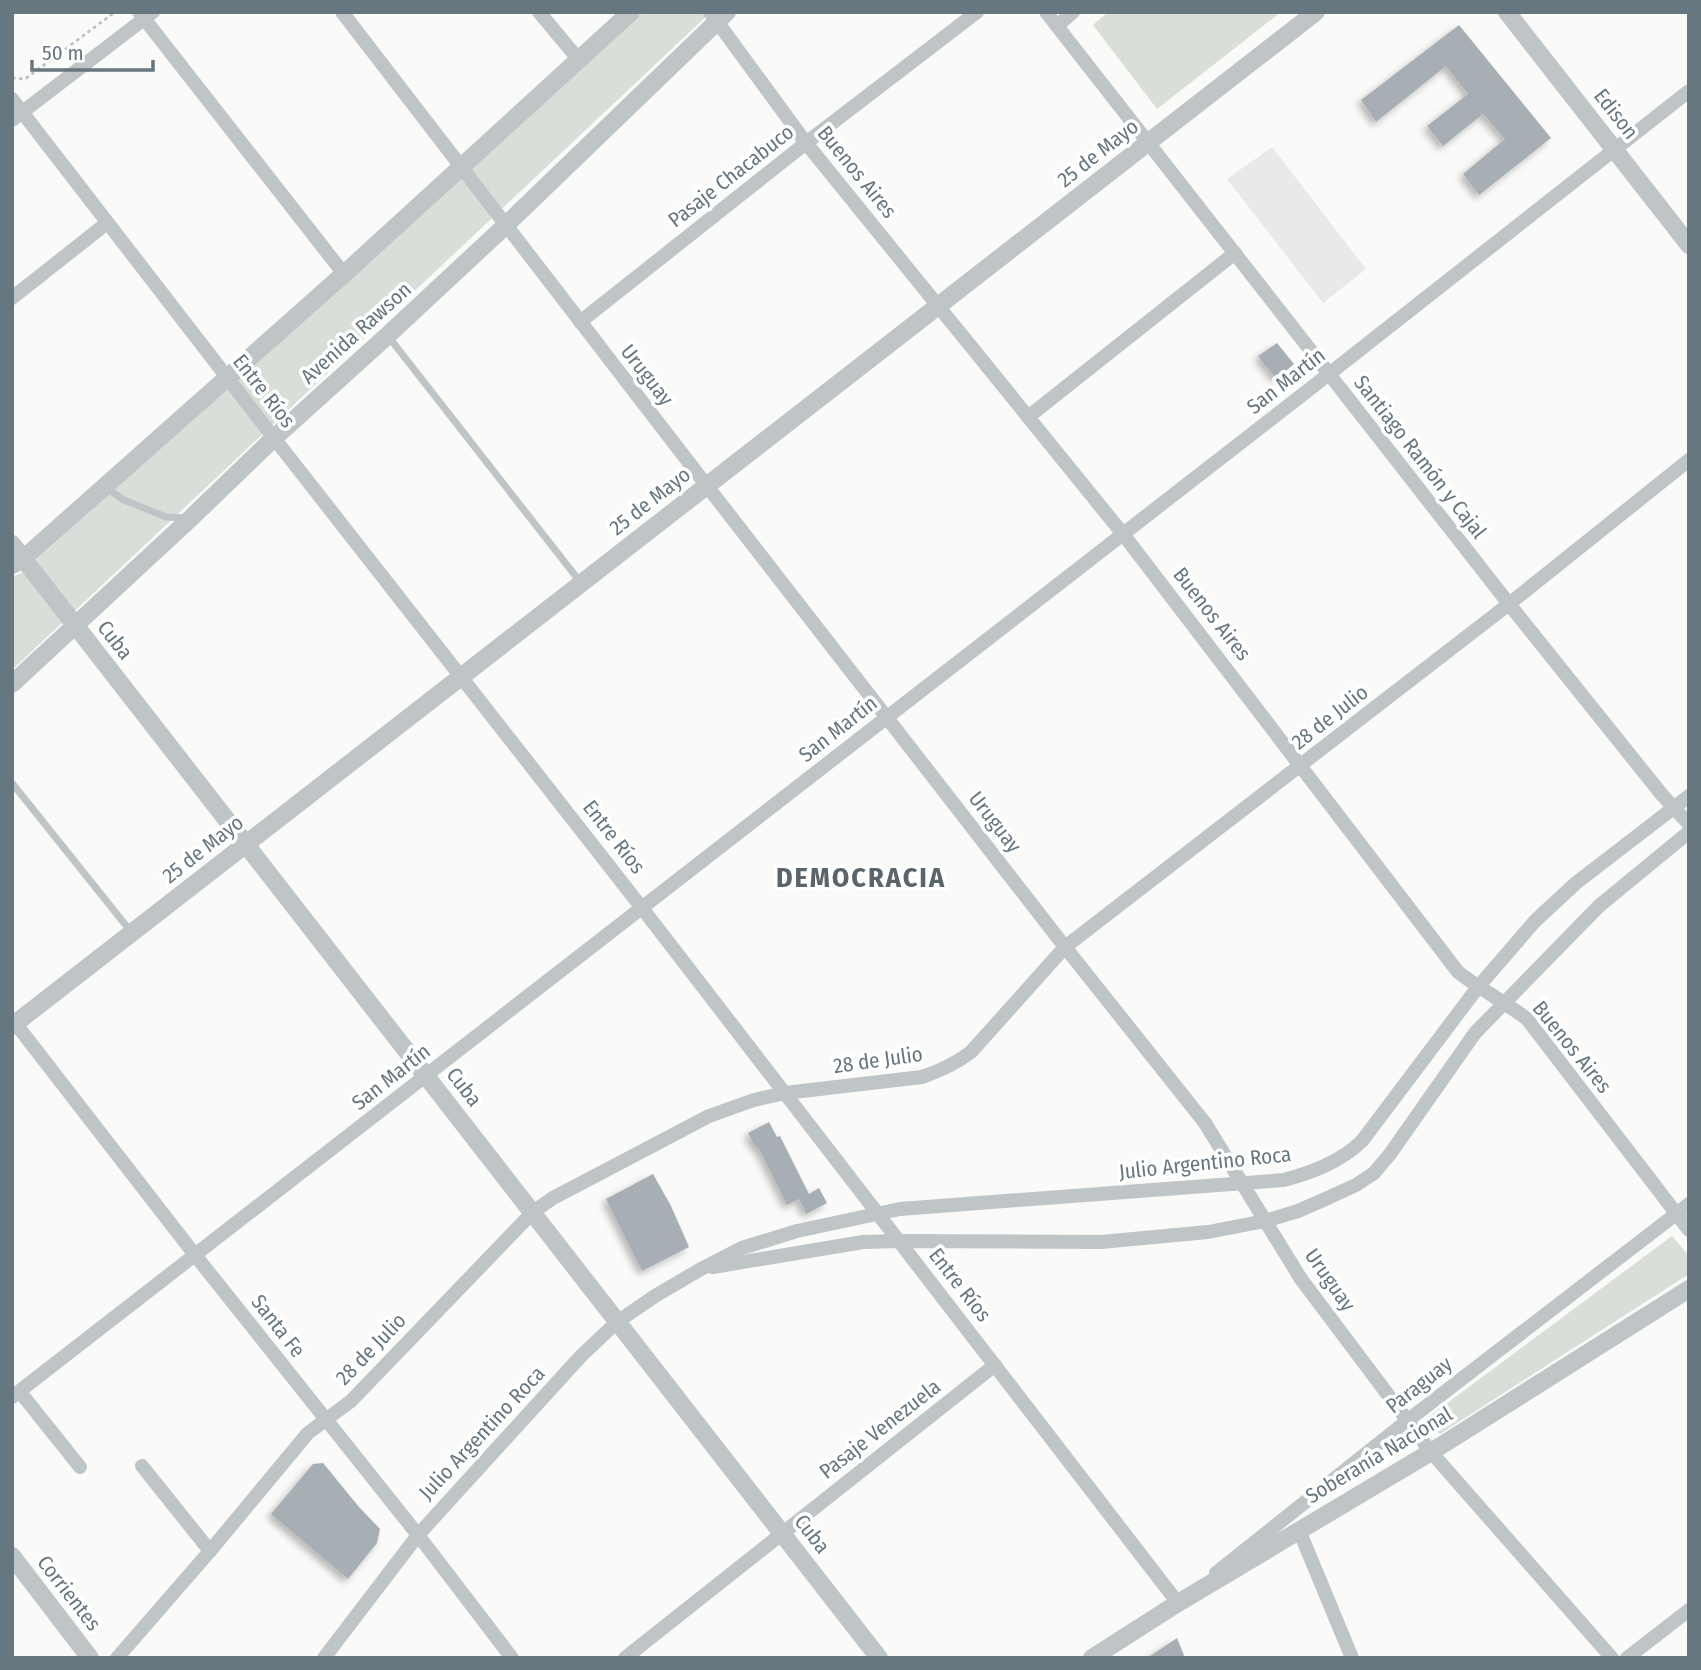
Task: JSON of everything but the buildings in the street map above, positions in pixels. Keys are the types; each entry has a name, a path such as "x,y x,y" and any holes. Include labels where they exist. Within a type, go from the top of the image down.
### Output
{"street":[{"name":"Uruguay","path":"342,12 1065,947 1205,1123 1301,1279 1407,1421 1431,1452 1612,1658"},
{"path":"539,12 579,60"},
{"path":"16,556 104,486 344,274 631,12"},
{"name":"Pasaje Chacabuco","path":"580,322 976,12"},
{"name":"Santiago Ramón y Cajal","path":"1046,12 1509,604 1689,824"},
{"path":"1057,26 1073,12"},
{"name":"25 de Mayo","path":"13,1023 463,677 1316,12"},
{"name":"Edison","path":"1507,12 1689,244"},
{"path":"17,116 146,15 344,274"},
{"name":"Buenos Aires","path":"718,16 806,144 1123,534 1458,972 1527,1019 1689,1230"},
{"name":"Avenida Rawson","path":"12,684 505,226 718,16"},
{"name":"San Martín","path":"16,1394 1689,91"},
{"name":"Entre Ríos","path":"12,99 17,116 107,223 463,677 1178,1603"},
{"path":"12,298 107,223"},
{"path":"1028,417 1234,253"},
{"name":"28 de Julio","path":"117,1658 308,1433 351,1401 533,1212 552,1198 709,1116 754,1100 785,1093 922,1077 958,1062 971,1052 1065,947 1509,604 1689,460"},
{"name":"Cuba","path":"16,556 75,626 246,844 880,1658"},
{"name":"Julio Argentino Roca","path":"324,1658 418,1535 582,1356 617,1322 655,1296 742,1248 797,1231 878,1212 1242,1184 1284,1180 1310,1173 1350,1152 1362,1142 1478,988 1535,921 1558,899 1689,796"},
{"name":"Julio Argentino Roca","path":"701,1269 863,1242 1101,1242 1208,1232 1265,1221 1321,1202 1374,1173 1475,1033 1599,906 1689,832"},
{"name":"Santa Fe","path":"13,1023 512,1658"},
{"name":"Paraguay","path":"1178,1603 1407,1421 1689,1204"},
{"name":"Soberanía Nacional","path":"1092,1658 1178,1603 1431,1452 1689,1289"},
{"name":"Pasaje Venezuela","path":"625,1658 995,1365"},
{"path":"16,1394 80,1467"},
{"path":"142,1466 210,1551"},
{"path":"1299,1530 1352,1658"},
{"name":"Corrientes","path":"12,1556 90,1658"},
{"path":"1627,1658 1689,1610"}],"lane":[{"path":"388,335 581,584"},
{"path":"104,486 124,500 166,517 191,518"},
{"path":"12,783 132,933"}],"path":[{"path":"12,78 25,79 115,12"}],"shaded area":[{"path":"643,12 711,12 12,670 12,577 23,572"},
{"path":"1108,12 1281,12 1157,109 1093,25"},
{"path":"1272,147 1366,269 1323,303 1227,179"},
{"path":"1672,1236 1689,1256 1689,1274 1440,1434 1423,1421"}],"district":[{"name":"DEMOCRACIA","path":"861,877"}]}
